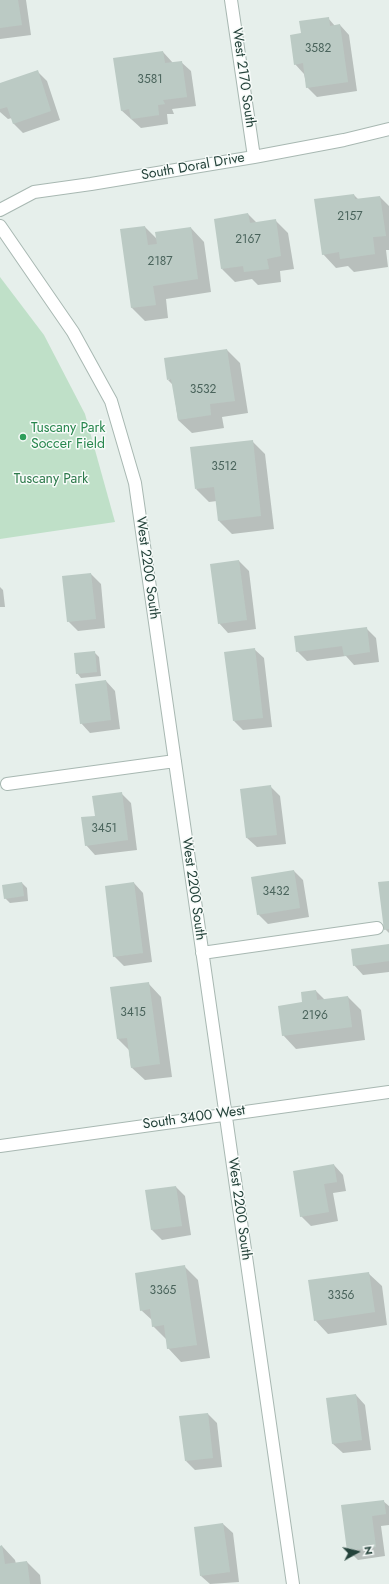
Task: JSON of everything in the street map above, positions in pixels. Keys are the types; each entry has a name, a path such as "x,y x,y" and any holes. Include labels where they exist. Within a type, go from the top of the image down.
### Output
{"street":[{"name":"West 2170 South","path":"231,0 254,156"},
{"name":"South Doral Drive","path":"0,210 34,192 91,184 254,156 344,140 389,129"},
{"name":"West 2200 South","path":"0,226 73,332 111,401 135,484 293,1584"},
{"path":"7,784 175,761"},
{"path":"202,953 377,928"},
{"name":"South 3400 West","path":"0,1146 389,1092"}],"green space":[{"name":"Tuscany Park","path":"0,277 44,335 85,414 115,522 0,539"}],"building":[{"path":"0,0 18,0 22,25 0,28"},
{"path":"329,17 330,26 340,24 348,82 306,88 303,63 294,65 290,35 301,33 299,21"},
{"path":"163,51 165,63 182,61 187,97 163,100 165,104 158,105 159,115 131,119 129,109 121,111 113,58"},
{"path":"38,70 51,111 13,124 7,107 0,109 0,83"},
{"path":"354,194 355,199 380,196 386,236 373,237 375,254 340,259 339,252 322,255 314,199"},
{"path":"248,213 250,223 276,219 281,256 267,259 269,269 244,272 243,266 221,269 214,219"},
{"path":"145,226 148,245 157,244 155,232 191,227 198,279 153,286 156,305 131,308 120,229"},
{"path":"227,349 235,401 210,404 211,415 178,420 171,379 167,380 164,358"},
{"path":"253,440 261,516 218,521 214,487 195,489 190,447"},
{"path":"239,560 247,620 218,624 210,564"},
{"path":"91,573 96,619 67,622 62,576"},
{"path":"367,627 370,652 344,656 342,646 296,652 294,636"},
{"path":"255,648 263,718 233,721 224,652"},
{"path":"95,651 97,672 76,674 74,653"},
{"path":"106,680 111,720 80,724 75,684"},
{"path":"271,785 277,835 246,838 240,789"},
{"path":"122,792 128,840 85,846 81,817 95,816 92,796"},
{"path":"294,870 300,908 257,915 251,877"},
{"path":"389,881 389,929 384,930 378,882"},
{"path":"22,882 24,896 4,899 2,885"},
{"path":"134,882 143,953 113,957 105,886"},
{"path":"389,944 389,961 353,966 351,949"},
{"path":"149,982 160,1064 131,1068 127,1038 117,1039 110,987"},
{"path":"316,990 317,1000 348,996 352,1027 282,1036 278,1006 302,1002 301,992"},
{"path":"334,1164 337,1182 324,1184 329,1212 300,1217 293,1171"},
{"path":"176,1186 182,1226 151,1230 145,1190"},
{"path":"185,1265 197,1345 167,1349 164,1325 152,1327 150,1309 140,1311 135,1273"},
{"path":"369,1272 375,1312 314,1321 308,1280"},
{"path":"356,1394 362,1440 332,1444 326,1398"},
{"path":"208,1413 213,1458 185,1461 179,1416"},
{"path":"384,1500 386,1514 372,1516 376,1547 347,1551 341,1505"},
{"path":"223,1523 230,1572 200,1576 194,1527"},
{"path":"2,1545 5,1564 27,1561 30,1584 0,1584 0,1546"}],"place":[{"name":"Tuscany Park Soccer Field","path":"23,437"}]}
